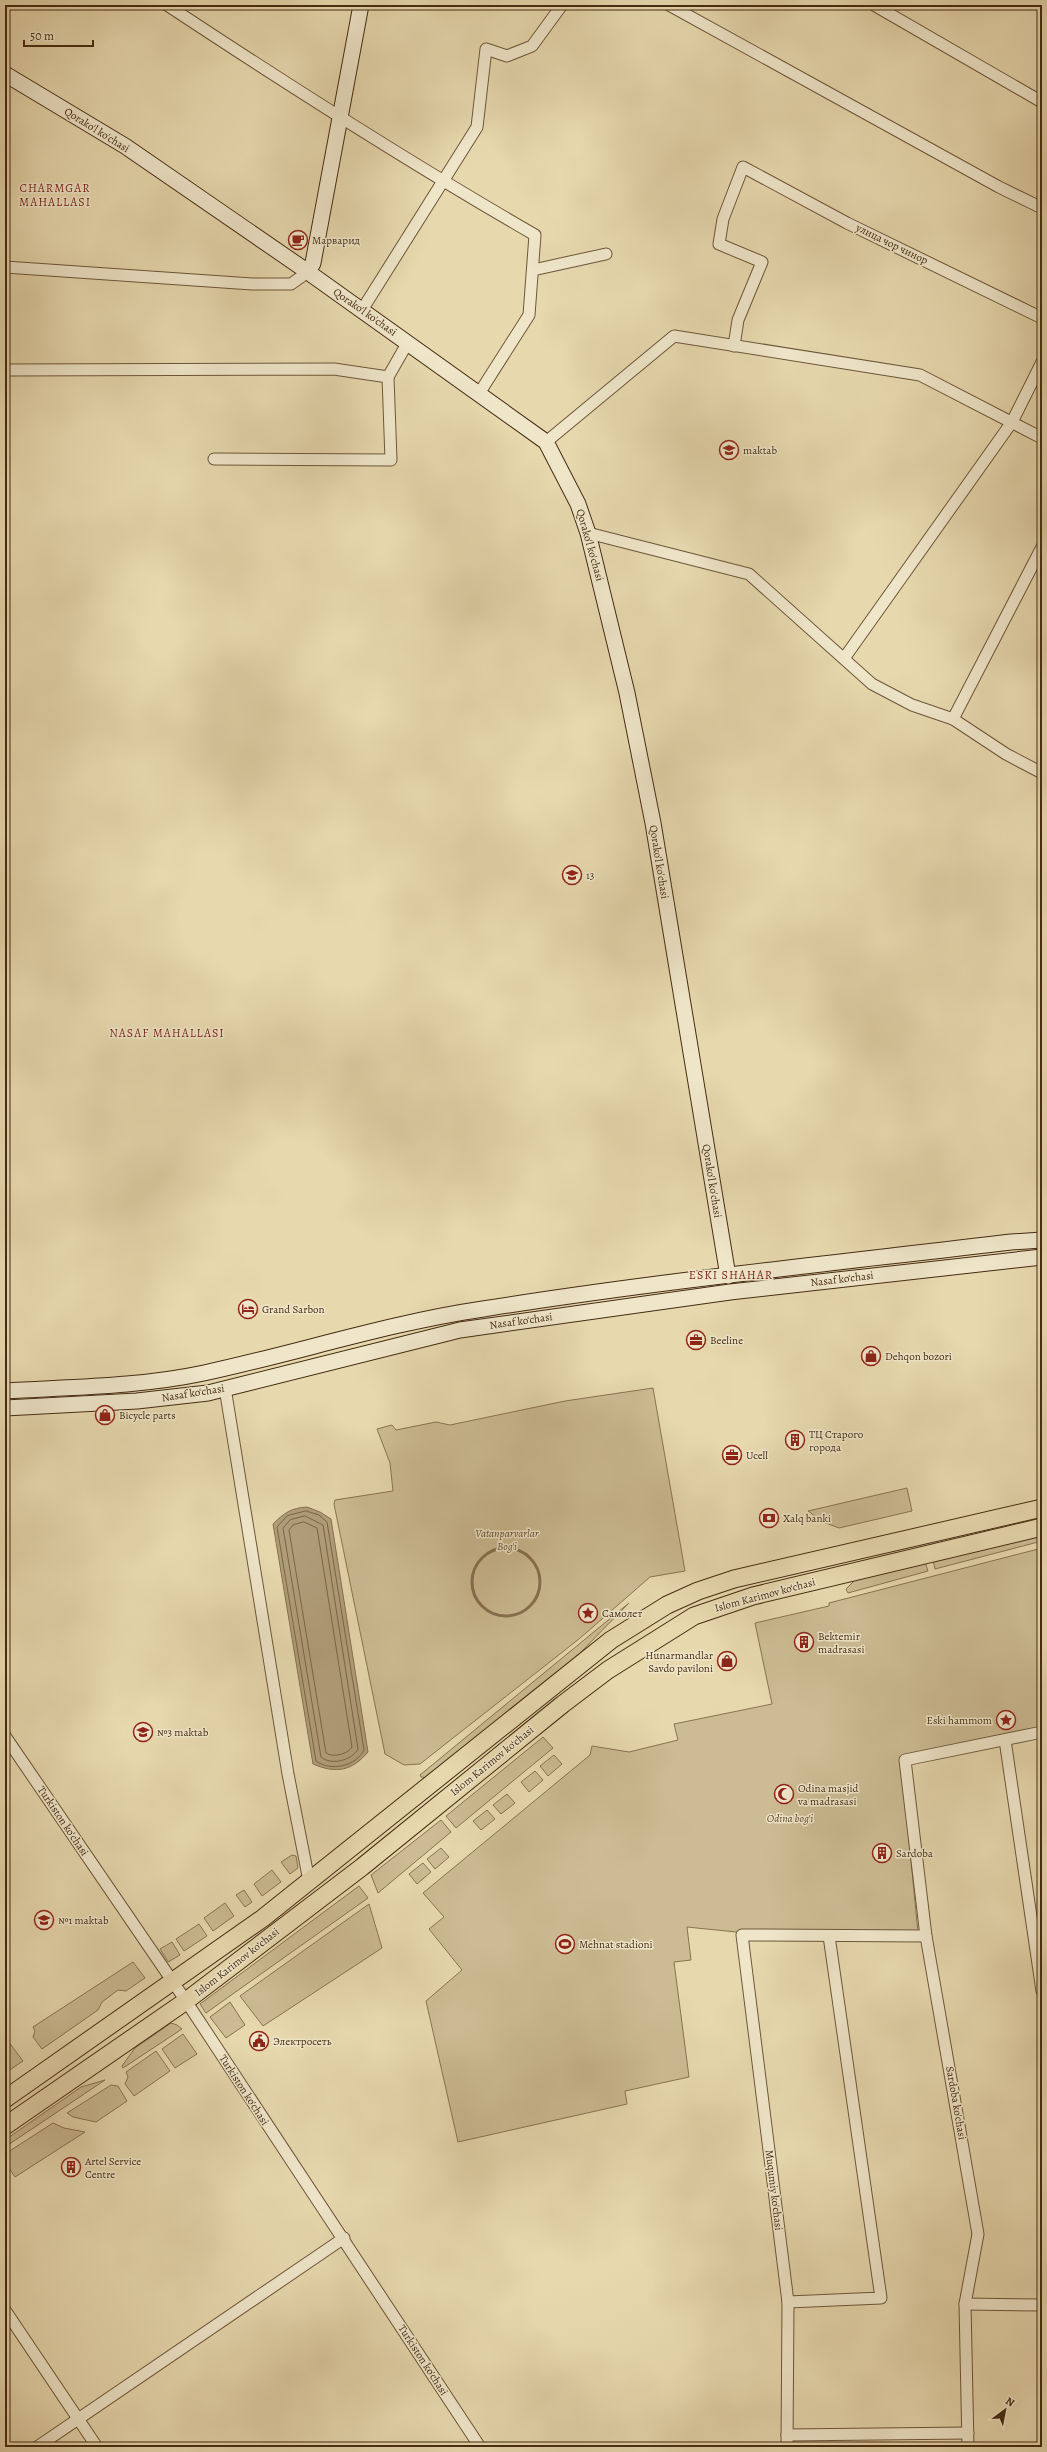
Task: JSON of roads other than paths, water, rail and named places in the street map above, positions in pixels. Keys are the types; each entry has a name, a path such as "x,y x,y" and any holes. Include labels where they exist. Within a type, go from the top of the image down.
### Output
{"main road":[{"path":"308,272 313,263 341,119 358,7"},
{"name":"Qorako'l ko'chasi","path":"5,74 125,146 480,392 546,442 578,504 588,533 627,693 653,823 728,1276"},
{"name":"Nasaf ko‘chasi","path":"5,1391 122,1385 202,1374 421,1320 481,1309 728,1276 942,1250 1042,1240"},
{"path":"942,1250 944,1267"},
{"name":"Nasaf ko‘chasi","path":"5,1408 137,1401 208,1393 460,1330 730,1292 1042,1257"},
{"name":"Islom Karimov ko‘chasi","path":"5,2099 173,1983 262,1918 611,1640 667,1605 698,1591 734,1579 1042,1508"},
{"name":"Islom Karimov ko‘chasi","path":"5,2126 186,2001 362,1867 527,1733 608,1670 694,1616 753,1596 1042,1527"},
{"path":"514,1716 527,1733"}],"street":[{"path":"167,5 341,119 443,182 535,235 529,315 480,392"},
{"path":"362,310 477,127 486,49 507,56 532,46 562,5"},
{"path":"669,5 999,187 1042,208"},
{"path":"874,5 1042,102"},
{"name":"улица чор чинор","path":"734,346 738,320 762,262 719,244 723,219 743,167 848,223 1042,318"},
{"path":"533,270 606,254"},
{"path":"5,267 252,284 291,284 308,272"},
{"path":"546,442 674,336 920,375 1042,438"},
{"path":"214,459 391,460 388,377 408,342"},
{"path":"845,657 1012,422 1042,362"},
{"path":"5,370 334,369 388,377"},
{"path":"588,533 749,574 845,657 872,684 912,705 953,718 1006,754 1042,773"},
{"path":"953,718 1042,547"},
{"path":"728,1276 730,1292"},
{"path":"225,1388 288,1774 309,1881"},
{"path":"1042,1732 1006,1740 1042,1990"},
{"name":"Turkiston ko'chasi","path":"5,1736 186,2001 272,2133 344,2238 480,2447"},
{"name":"Sardoba ko'chasi","path":"968,2447 965,2304 978,2234 926,1936 906,1760 1006,1740"},
{"name":"Muqumiy ko'chasi","path":"787,2447 788,2302 742,1935 829,1936"},
{"path":"788,2302 881,2298 829,1936 926,1936"},
{"path":"37,2447 344,2238"},
{"path":"965,2304 1042,2305"},
{"path":"5,2310 97,2447"},
{"path":"786,2435 968,2433"}],"water":[{"path":"307,1507 320,1512 331,1519 368,1752 350,1767 336,1770 313,1764 273,1524 288,1512"}],"waterway":[{"path":"506,1548 519,1551 530,1558 537,1569 540,1582 537,1595 530,1606 519,1613 506,1616 493,1613 482,1606 475,1595 472,1582 475,1569 482,1558 493,1551 506,1548"}],"place":[{"name":"Марварид","path":"298,240"},
{"name":"maktab","path":"729,450"},
{"name":"13","path":"572,875"},
{"name":"Grand Sarbon","path":"248,1309"},
{"name":"Beeline","path":"696,1340"},
{"name":"Dehqon bozori","path":"871,1356"},
{"name":"Bicycle parts","path":"105,1415"},
{"name":"ТЦ Старого города","path":"795,1440"},
{"name":"Ucell","path":"732,1455"},
{"name":"Xalq banki","path":"769,1518"},
{"name":"Самолет","path":"588,1613"},
{"name":"Bektemir madrasasi","path":"804,1642"},
{"name":"Hunarmandlar Savdo paviloni","path":"727,1661"},
{"name":"Eski hammom","path":"1006,1720"},
{"name":"№3 maktab","path":"143,1732"},
{"name":"Odina masjid va madrasasi","path":"784,1794"},
{"name":"Sardoba","path":"882,1853"},
{"name":"№1 maktab","path":"44,1920"},
{"name":"Mehnat stadioni","path":"565,1944"},
{"name":"Электросеть","path":"259,2041"},
{"name":"Artel Service Centre","path":"71,2167"}],"district":[{"name":"CHARMGAR MAHALLASI","path":"55,195"},
{"name":"NASAF MAHALLASI","path":"167,1033"},
{"name":"ESKI SHAHAR","path":"731,1275"}],"park label":[{"name":"Vatanparvarlar Bog'i","path":"507,1539"},
{"name":"Odina bog'i","path":"790,1818"}]}
